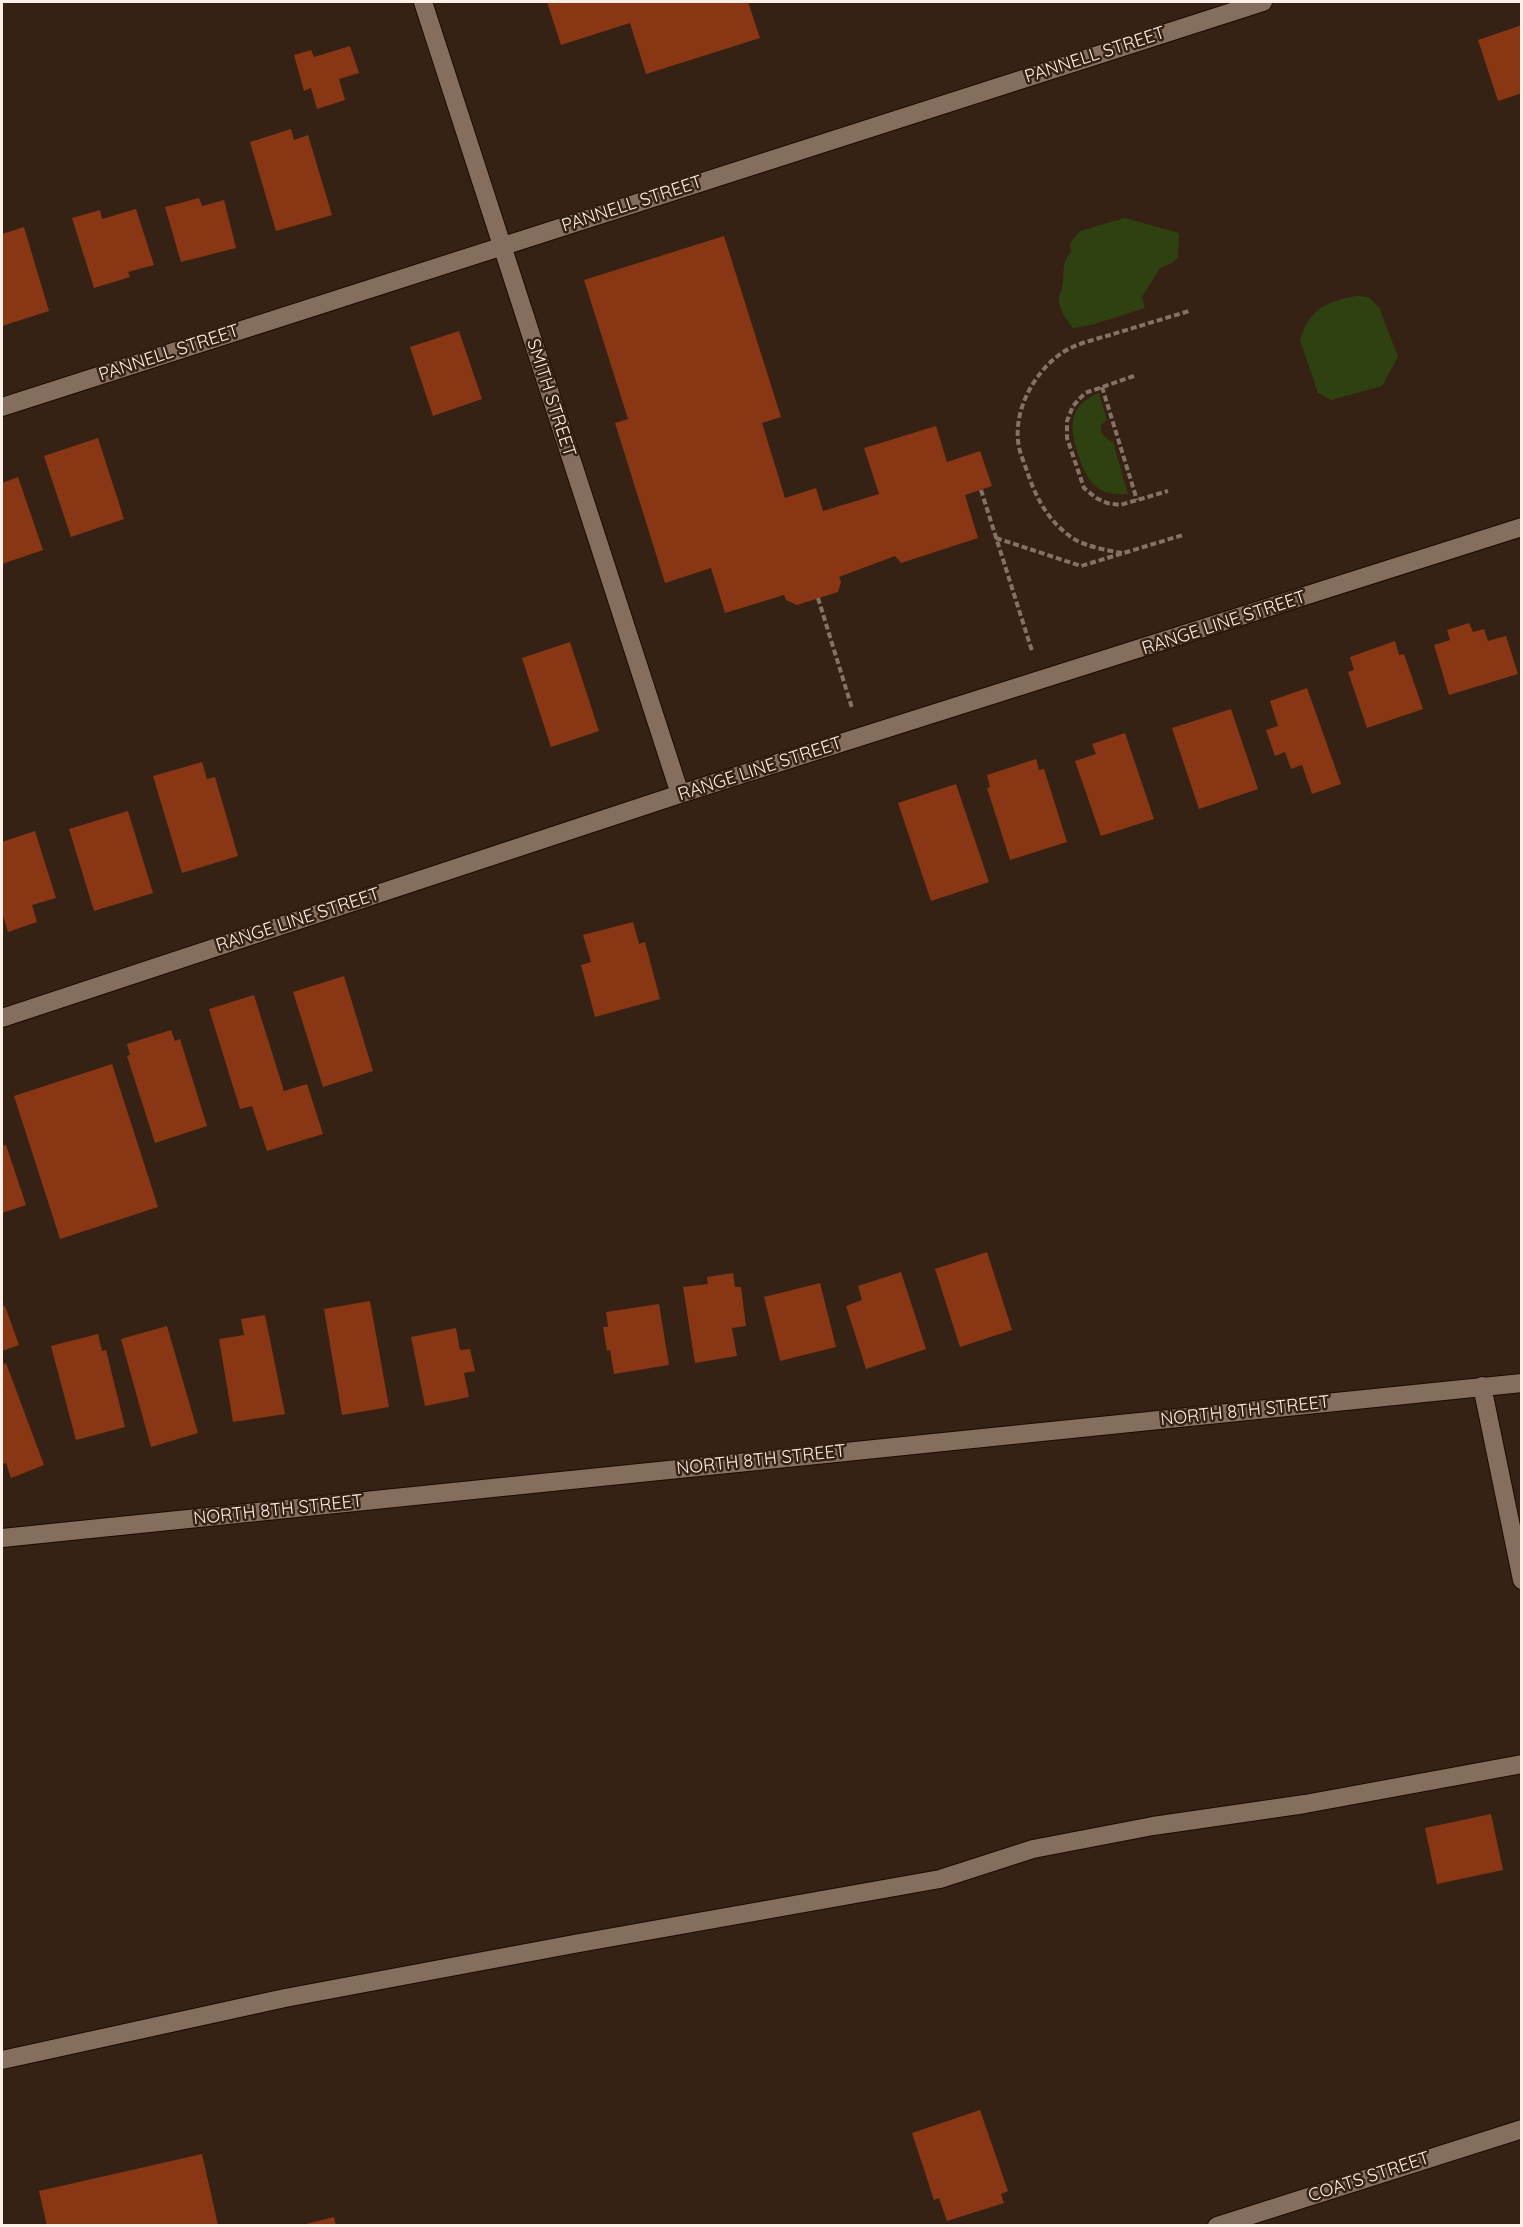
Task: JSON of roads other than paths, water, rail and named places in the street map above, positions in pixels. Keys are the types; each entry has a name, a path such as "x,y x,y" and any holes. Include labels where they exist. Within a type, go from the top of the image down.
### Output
{"street":[{"name":"SMITH STREET","path":"423,2 680,794"},
{"name":"PANNELL STREET","path":"2,407 1263,2"},
{"name":"RANGE LINE STREET","path":"2,1018 680,794 1521,527"},
{"name":"NORTH 8TH STREET","path":"2,1538 1521,1383"},
{"path":"1482,1386 1521,1580"},
{"path":"2,2060 285,1998 940,1879 1033,1849 1153,1826 1305,1804 1521,1764"},
{"name":"COATS STREET","path":"1217,2226 1521,2129"}]}
